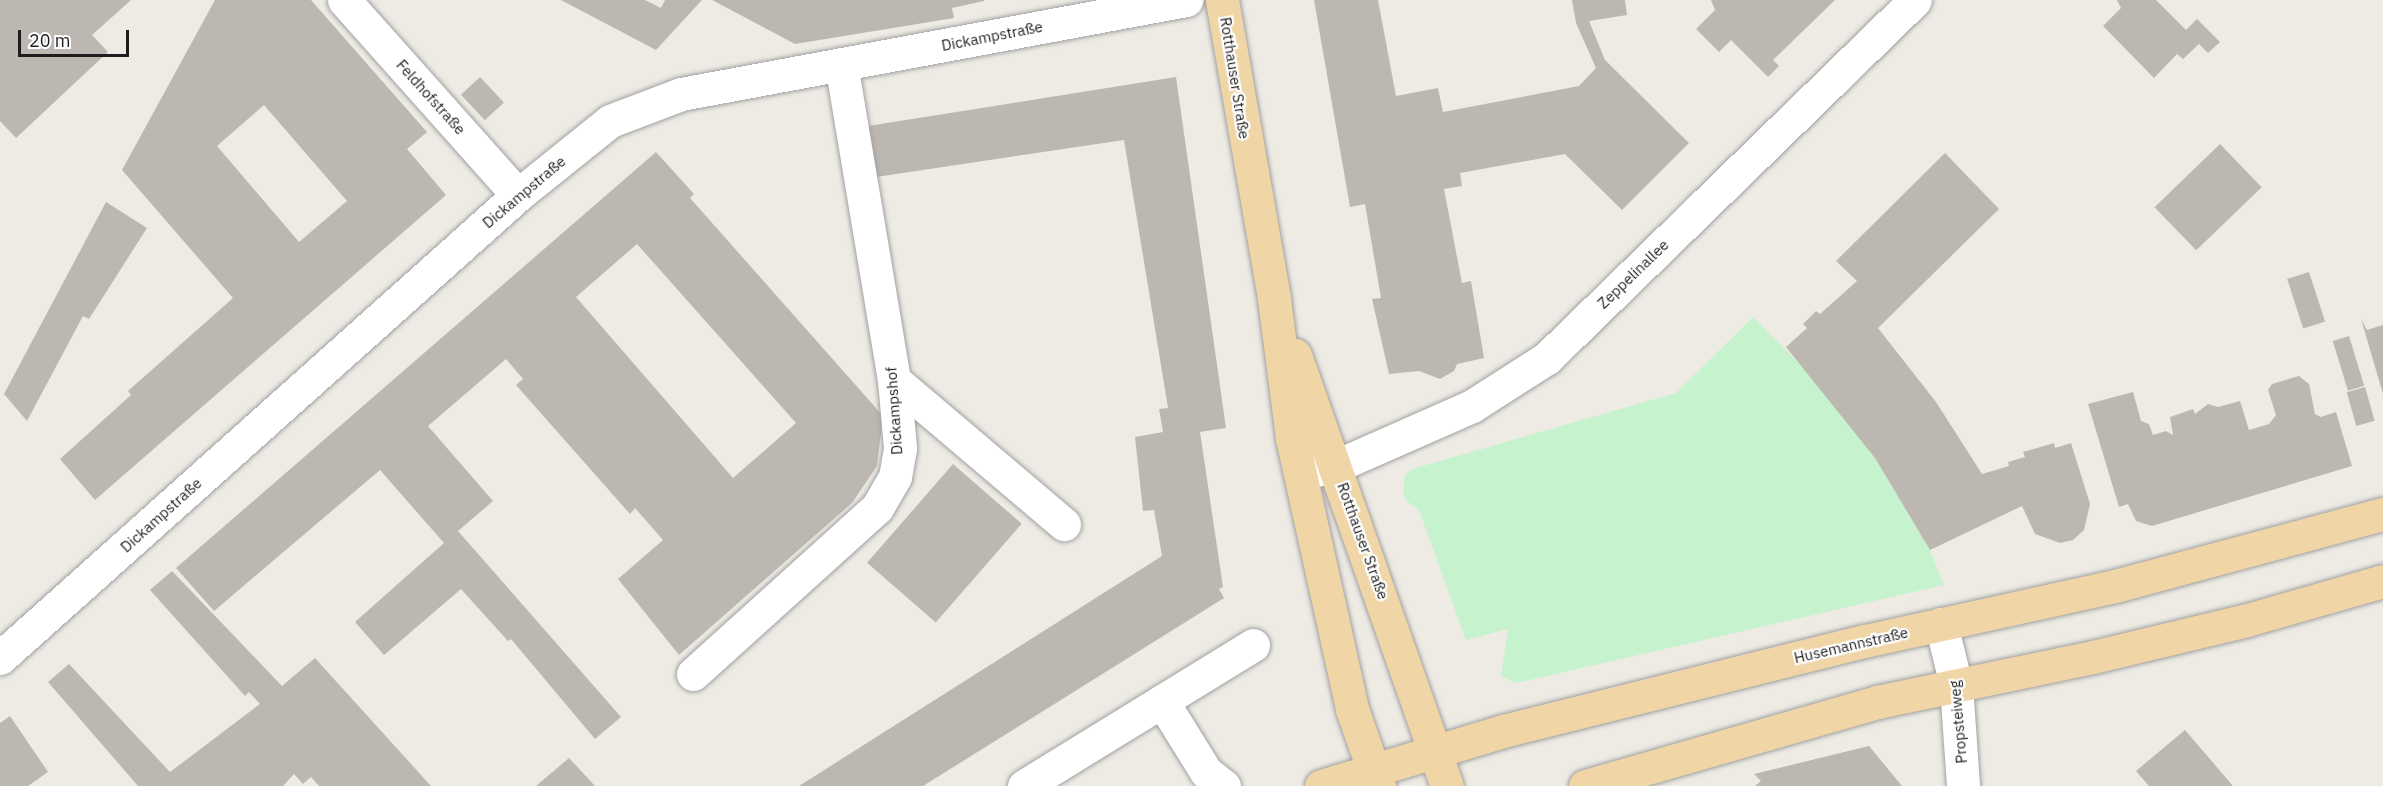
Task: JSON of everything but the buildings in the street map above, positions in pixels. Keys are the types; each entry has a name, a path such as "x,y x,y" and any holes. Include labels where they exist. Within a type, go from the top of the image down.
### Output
{"main road":[{"name":"Rotthauser Straße","path":"1222,0 1274,299 1292,438 1302,473 1352,709 1377,779"},
{"name":"Rotthauser Straße","path":"1274,299 1336,466 1436,748 1447,786"},
{"name":"Husemannstraße","path":"1321,786 1377,779 1436,748 1941,624 2119,585 2383,514"},
{"path":"1585,786 1877,702 2148,644 2383,581"}],"street":[{"name":"Feldhofstraße","path":"344,0 518,195"},
{"name":"Dickampstraße","path":"0,658 518,195 610,121 681,94 1186,0"},
{"name":"Zeppelinallee","path":"1302,473 1336,466 1472,406 1547,358 1915,0"},
{"name":"Dickampshof","path":"693,674 877,508 895,477 900,448 894,380 841,64"},
{"path":"894,380 1064,524"},
{"name":"Propsteiweg","path":"1941,624 1956,685 1963,786"},
{"path":"1024,786 1253,645"},
{"path":"1162,701 1206,772 1224,786"}],"green space":[{"path":"1753,317 1812,376 1875,458 1930,550 1944,585 1516,683 1501,676 1508,629 1466,640 1419,510 1407,501 1403,492 1405,475 1412,469 1676,393"}]}
